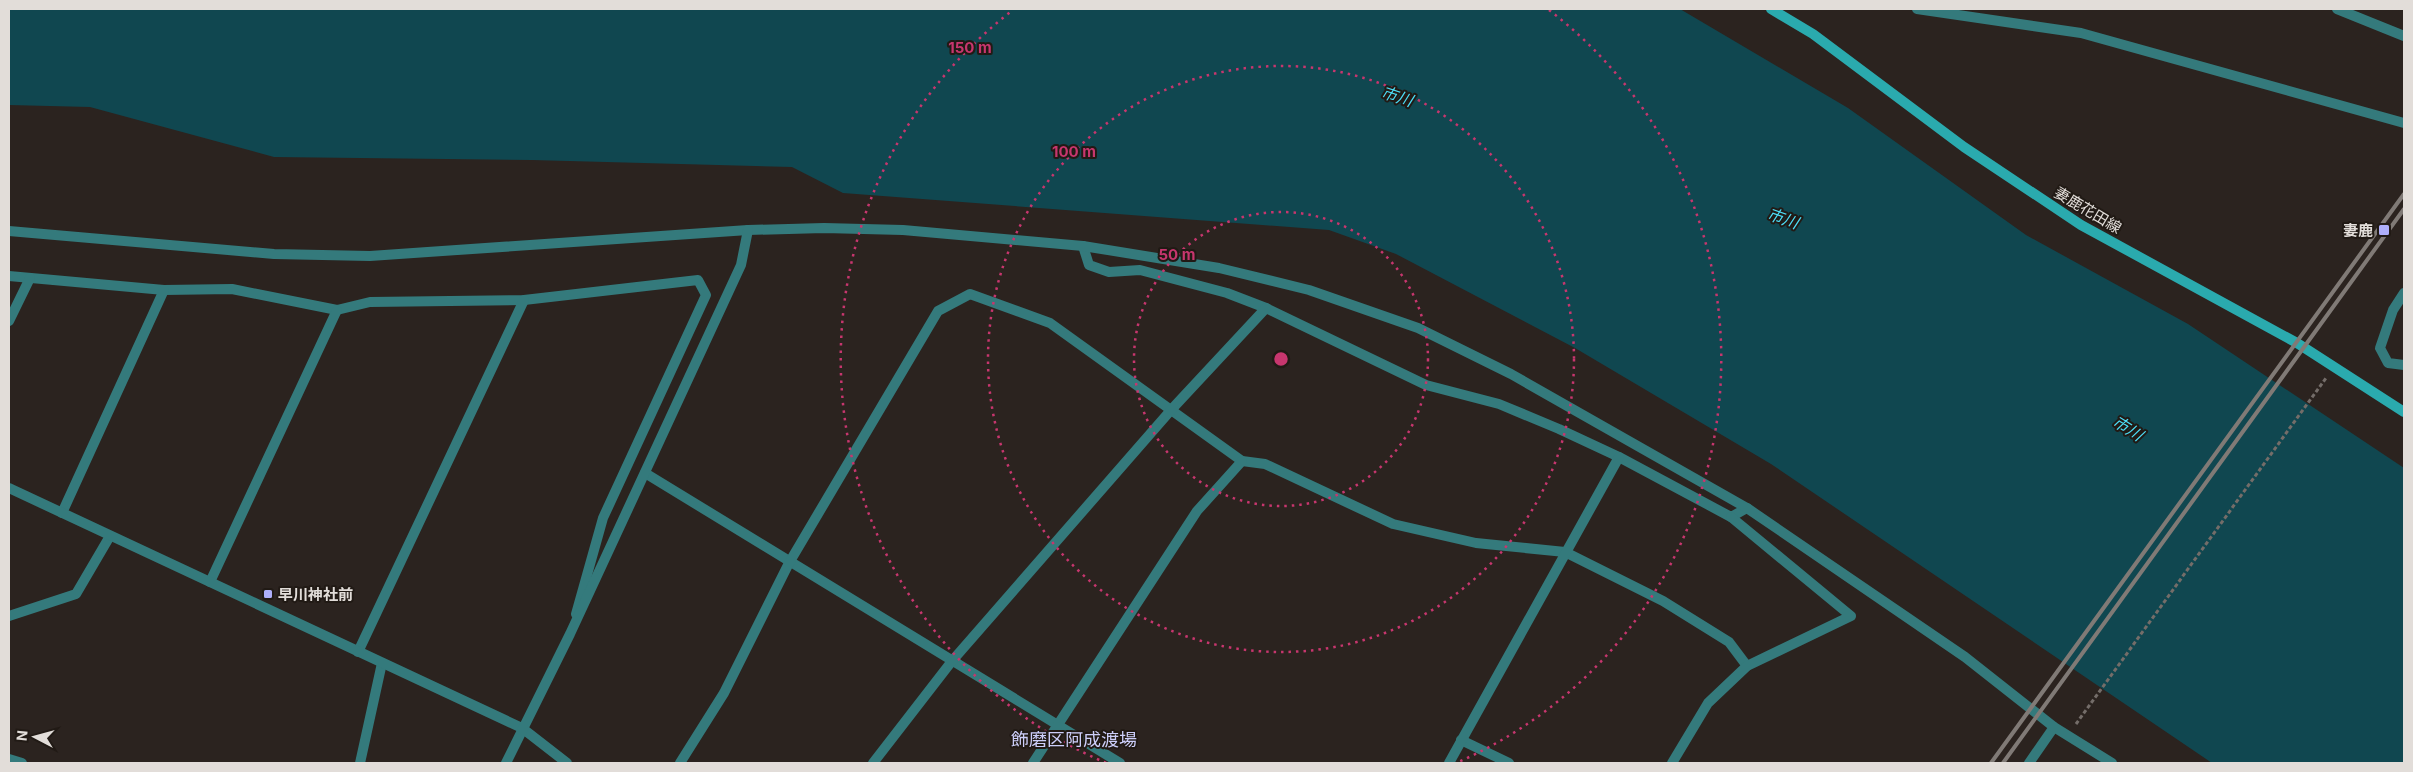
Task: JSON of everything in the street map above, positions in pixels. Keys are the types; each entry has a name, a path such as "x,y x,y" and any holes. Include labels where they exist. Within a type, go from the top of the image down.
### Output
{"main road":[{"name":"妻鹿花田線","path":"1771,9 1813,34 1964,148 2081,225 2297,343 2404,412"}],"street":[{"path":"1917,9 2082,32 2404,123"},
{"path":"2337,9 2358,13 2404,36"},
{"path":"9,231 274,254 370,256 748,230 824,228 903,230 1083,246 1219,268 1300,288 1418,328 1512,374 1747,508 1965,657 2067,737 2112,763"},
{"path":"506,763 570,634 741,265 748,230"},
{"path":"1083,246 1089,265 1109,272 1140,270 1227,293 1266,308 1426,385 1499,404 1619,457 1731,517 1852,616 1747,666 1708,703 1672,763"},
{"path":"9,276 164,290 232,289 337,310 370,302 524,300 698,280 706,295 603,518 570,634"},
{"path":"9,321 30,278"},
{"path":"62,513 164,290"},
{"path":"2404,293 2392,310 2380,348 2388,363 2404,365"},
{"path":"680,763 724,693 789,563 938,311 970,294 1050,323 1242,462 1265,464 1393,524 1476,543 1565,552 1663,601 1729,642 1747,666"},
{"path":"358,652 524,300"},
{"path":"873,763 952,661 1171,410 1266,308"},
{"path":"210,582 337,310"},
{"path":"1449,763 1619,457"},
{"path":"1033,763 1039,750 1058,727 1197,511 1242,462"},
{"path":"645,473 789,563 1120,763"},
{"path":"9,488 522,728 567,763"},
{"path":"1731,517 1747,508"},
{"path":"9,616 76,594 110,536"},
{"path":"360,763 382,663"},
{"path":"2030,763 2054,727"},
{"path":"1461,740 1509,763"},
{"path":"9,759 22,763"}],"path":[{"path":"2067,737 2334,367"}],"water":[{"name":"市川","path":"9,9 1680,9 1848,108 2026,235 2188,324 2404,468 2404,763 2212,763 1771,464 1575,348 1396,254 1329,230 843,193 792,167 532,160 274,157 90,107 9,105"}],"railway":[{"path":"1991,763 2404,194"},
{"path":"2003,763 2404,209"}],"place":[{"name":"妻鹿","path":"2384,230"},
{"name":"早川神社前","path":"268,594"}],"district":[{"name":"飾磨区阿成渡場","path":"1074,739"}]}
